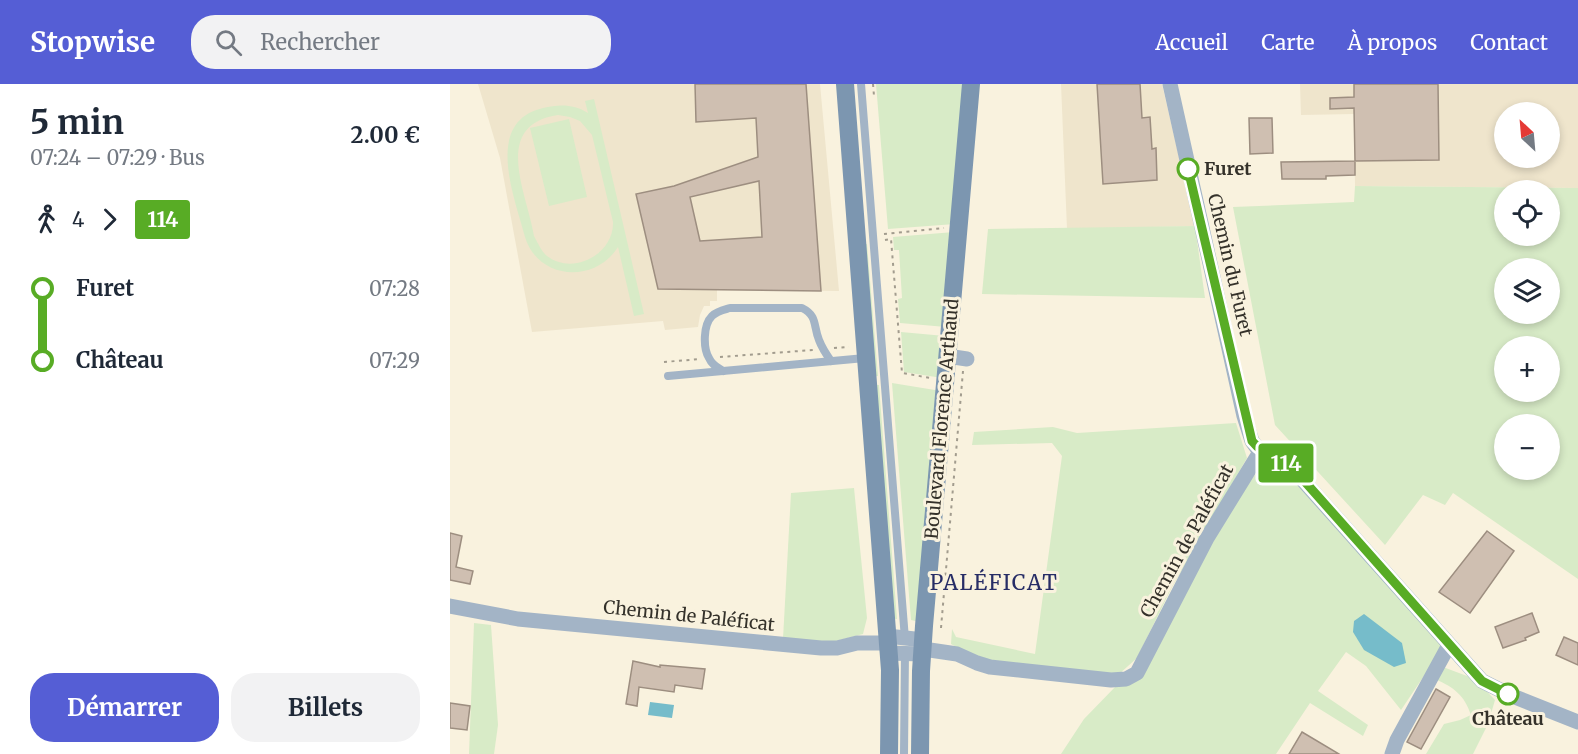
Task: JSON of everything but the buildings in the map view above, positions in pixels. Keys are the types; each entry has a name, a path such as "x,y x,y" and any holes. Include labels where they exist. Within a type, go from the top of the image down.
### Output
{"street":[{"name":"Boulevard Florence Arthaud","path":"845,84 865,352 920,754"},
{"name":"Boulevard Florence Arthaud","path":"889,754 945,381 971,84"},
{"name":"Chemin du Furet","path":"1170,84 1245,416 1252,441 1260,452"},
{"path":"947,356 967,359"},
{"path":"1260,452 1279,458 1291,466 1482,681 1510,695 1578,722"},
{"name":"Chemin de Paléficat","path":"450,606 518,619 821,648 857,643 905,647 957,654 977,663 1001,668 1111,680 1126,679 1137,673 1207,538 1260,452"},
{"path":"905,638 905,647"},
{"path":"1392,754 1397,740 1449,645"}],"lane":[{"name":"Boulevard Florence Arthaud","path":"861,84 905,638"},
{"path":"723,371 709,358 705,336 706,325 711,316 730,309 802,308 810,312 818,338 831,361"},
{"path":"668,376 831,361 865,352"},
{"name":"Boulevard Florence Arthaud","path":"904,754 905,647"}],"path":[{"path":"873,84 874,96"},
{"path":"874,238 959,228"},
{"path":"874,238 891,239 902,373 945,381"},
{"path":"664,362 823,349 865,352"}],"shaded area":[{"path":"478,84 820,84 839,291 717,290 717,301 710,301 710,306 704,306 698,327 665,330 663,321 532,332 500,158"},
{"path":"1061,84 1162,84 1195,226 1067,229"},
{"path":"1300,84 1578,84 1578,188 1560,188 1560,180 1494,180 1494,187 1355,186 1354,114 1301,115"}],"green space":[{"path":"876,84 967,84 955,224 888,229"},
{"path":"594,99 644,314 634,316 618,247 608,259 596,267 568,272 554,269 542,262 532,251 525,237 515,202 508,163 508,145 513,129 525,116 543,108 572,106 588,113 585,101","holes":["558,115 580,121 592,135 613,222 612,233 607,244 599,252 580,262 568,264 557,262 547,256 534,236 518,163 519,146 525,132 537,121"]},
{"path":"569,119 587,197 549,206 530,128"},
{"path":"1355,186 1494,187 1494,246 1560,246 1560,188 1578,188 1578,579 1453,493 1445,505 1423,495 1385,545 1275,425 1233,207 1354,202"},
{"path":"1195,226 1205,298 982,294 988,229"},
{"path":"954,232 946,327 900,323 898,299 902,298 899,250 894,250 893,237"},
{"path":"867,244 878,376 871,377 860,245"},
{"path":"901,332 945,336 942,378 904,372"},
{"path":"892,383 941,391 920,622 911,620"},
{"path":"871,385 879,385 897,619 889,618"},
{"path":"1236,423 1247,458 1172,587 1137,658 1118,675 979,659 951,644 952,629 956,637 1035,654 1062,456 1052,443 972,445 974,432 1053,427 1077,433"},
{"path":"1266,463 1281,467 1444,646 1401,710 1366,666 1346,652 1318,691 1368,725 1363,736 1310,703 1276,754 1061,754 1084,719 1117,685 1139,678 1212,537 1228,510"},
{"path":"854,488 867,618 863,634 824,644 783,639 791,493"},
{"path":"474,623 491,625 498,725 494,754 469,754"},
{"path":"1443,667 1475,679 1495,700 1488,724 1473,754 1426,754 1444,724 1471,715 1458,693 1435,679"}],"water":[{"path":"1364,614 1402,643 1406,663 1394,667 1364,650 1353,632 1354,621"},
{"path":"650,702 674,705 672,718 648,715"}],"bus line":[{"name":"114","path":"1188,169 1239,394 1252,441 1260,452 1279,458 1291,466 1482,681 1508,694"}],"place":[{"name":"Furet","path":"1188,169"},
{"name":"Château","path":"1508,694"}],"district":[{"name":"PALÉFICAT","path":"994,583"}]}
